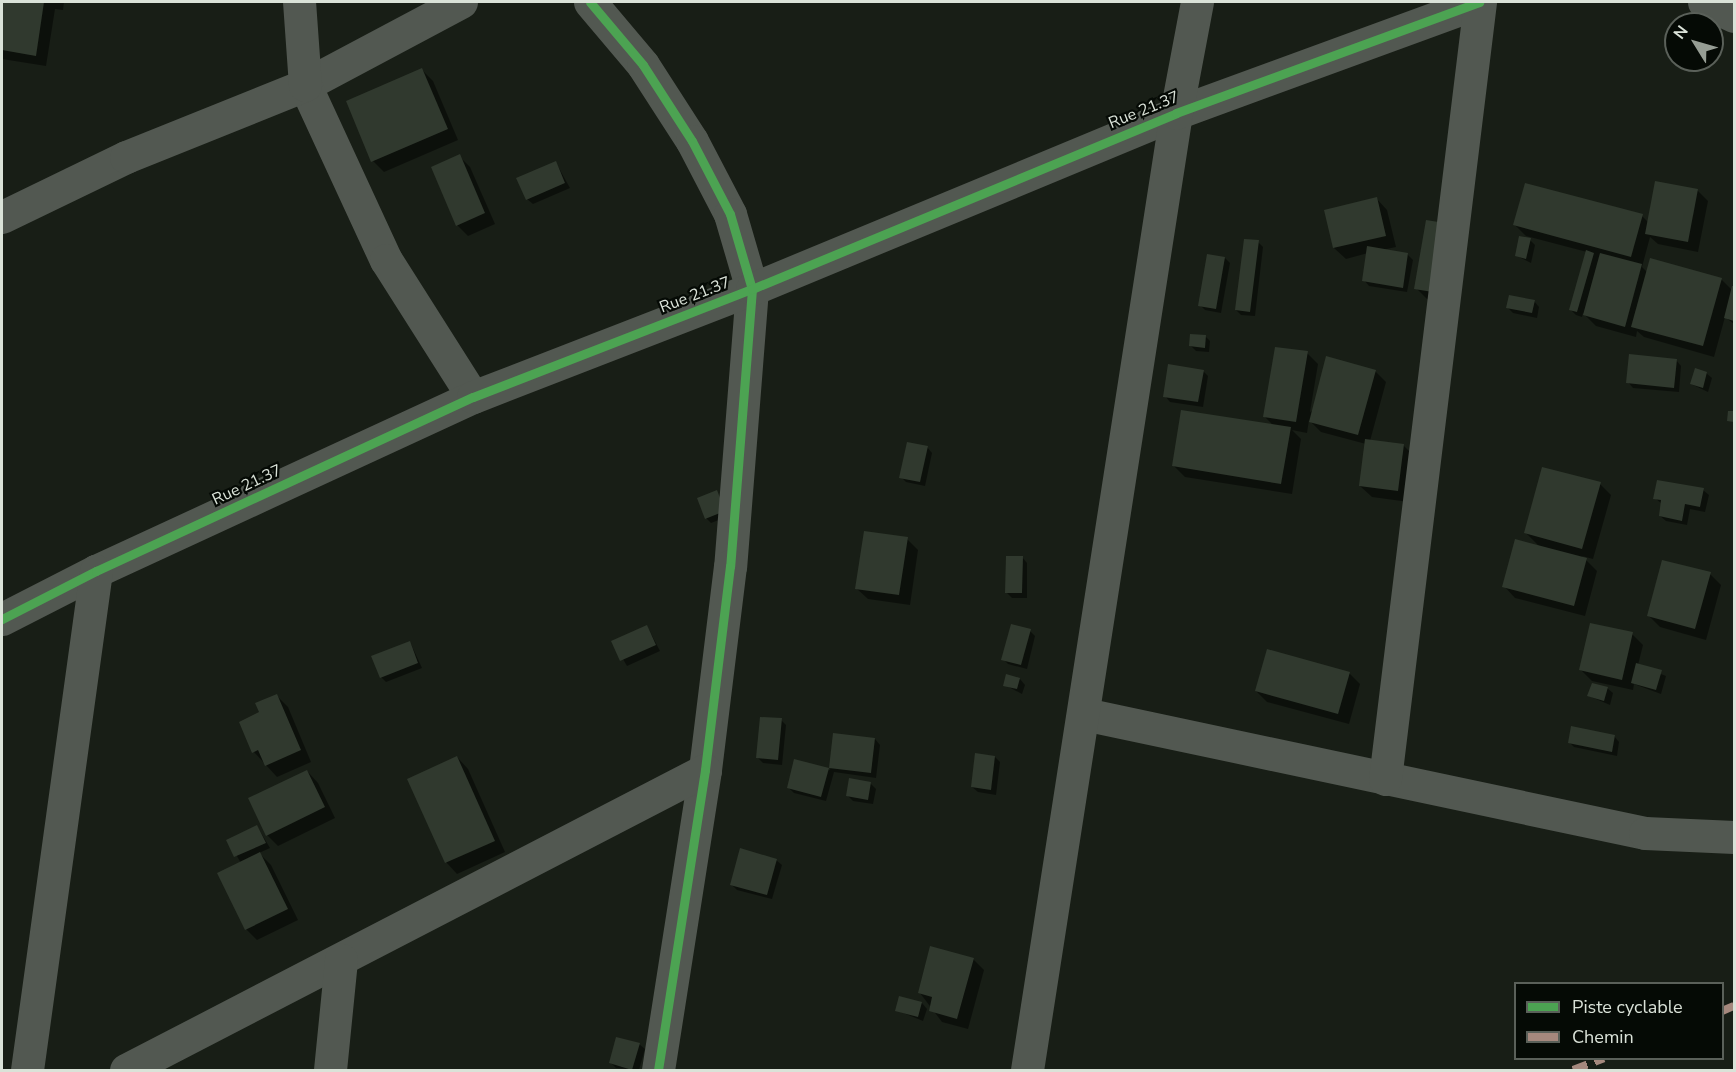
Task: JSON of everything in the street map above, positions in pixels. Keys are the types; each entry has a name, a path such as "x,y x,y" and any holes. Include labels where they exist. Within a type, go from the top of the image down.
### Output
{"street":[{"path":"299,2 305,85 387,260 473,397"},
{"path":"2,217 126,157 305,85 461,2"},
{"path":"590,2 643,65 692,141 730,214 752,289 729,566 705,771 658,1071"},
{"path":"1027,1071 1176,113 1197,2"},
{"path":"1385,779 1480,2"},
{"name":"Rue 21.37","path":"2,619 96,571 473,397 752,289 1176,113 1480,2"},
{"path":"1704,2 1734,16"},
{"path":"27,1071 96,571"},
{"path":"1084,714 1645,833 1734,835"},
{"path":"126,1071 705,771"},
{"path":"330,1071 341,960"}],"building":[{"path":"2,2 44,2 36,56 2,50"},
{"path":"422,68 448,129 371,162 346,101"},
{"path":"460,154 485,213 456,226 431,167"},
{"path":"556,161 565,183 526,200 516,178"},
{"path":"1655,181 1698,189 1688,242 1645,234"},
{"path":"1525,183 1643,214 1631,257 1513,225"},
{"path":"1377,197 1386,236 1333,248 1324,210"},
{"path":"1426,220 1451,224 1439,293 1414,289"},
{"path":"1519,236 1531,238 1526,259 1515,256"},
{"path":"1244,239 1259,240 1250,312 1235,310"},
{"path":"1367,246 1408,253 1403,288 1362,281"},
{"path":"1586,250 1594,253 1577,312 1569,310"},
{"path":"1600,253 1642,264 1625,327 1583,315"},
{"path":"1207,254 1225,257 1216,309 1198,306"},
{"path":"1650,258 1722,278 1703,346 1631,327"},
{"path":"1732,286 1734,286 1734,321 1724,318"},
{"path":"1509,295 1535,300 1532,313 1506,308"},
{"path":"1190,334 1206,335 1205,348 1189,346"},
{"path":"1275,347 1308,351 1296,422 1263,417"},
{"path":"1629,354 1677,359 1674,388 1626,383"},
{"path":"1326,356 1376,370 1358,435 1309,422"},
{"path":"1168,364 1204,370 1198,402 1163,397"},
{"path":"1695,368 1707,372 1703,388 1690,384"},
{"path":"1181,410 1291,427 1281,484 1172,466"},
{"path":"1728,411 1734,411 1734,422 1727,421"},
{"path":"1365,439 1404,444 1398,491 1359,486"},
{"path":"907,442 928,446 920,482 899,478"},
{"path":"1542,467 1601,482 1582,549 1524,533"},
{"path":"1657,480 1704,488 1700,507 1685,504 1682,521 1659,516 1661,500 1653,499"},
{"path":"717,490 725,511 705,519 697,498"},
{"path":"864,531 908,537 899,595 855,589"},
{"path":"1515,539 1587,558 1574,606 1502,587"},
{"path":"1006,556 1023,556 1022,593 1005,593"},
{"path":"1662,560 1711,572 1695,629 1647,616"},
{"path":"1590,623 1633,632 1622,680 1579,670"},
{"path":"1011,624 1031,629 1021,665 1001,660"},
{"path":"647,625 656,645 620,661 611,641"},
{"path":"410,641 418,663 380,678 371,656"},
{"path":"1267,649 1350,672 1338,714 1255,691"},
{"path":"1636,663 1662,670 1656,690 1631,683"},
{"path":"1006,674 1020,678 1017,689 1003,686"},
{"path":"1592,683 1608,687 1604,701 1587,696"},
{"path":"277,694 301,750 265,766 258,750 252,753 239,722 259,712 255,703"},
{"path":"760,717 782,718 778,760 756,758"},
{"path":"1571,726 1615,735 1612,752 1568,743"},
{"path":"833,733 875,738 871,773 829,768"},
{"path":"975,753 995,756 991,790 971,787"},
{"path":"457,756 495,841 445,863 407,779"},
{"path":"794,759 829,768 821,797 787,788"},
{"path":"307,770 325,807 266,836 248,798"},
{"path":"849,778 871,782 868,800 846,796"},
{"path":"257,825 266,843 234,857 226,840"},
{"path":"740,848 777,859 767,895 730,885"},
{"path":"260,852 288,909 245,930 217,873"},
{"path":"930,946 974,958 957,1019 929,1011 932,997 918,993"},
{"path":"899,996 922,1002 918,1017 895,1011"},
{"path":"616,1037 640,1043 632,1070 609,1063"}],"marked path":[{"path":"1724,1010 1734,1006"},
{"path":"1573,1070 1599,1060"}],"cycle path":[{"path":"590,2 643,65 692,141 730,214 752,289 730,566 705,770 658,1070"},
{"path":"2,619 96,571 473,397 752,289 1176,113 1479,2"}]}
